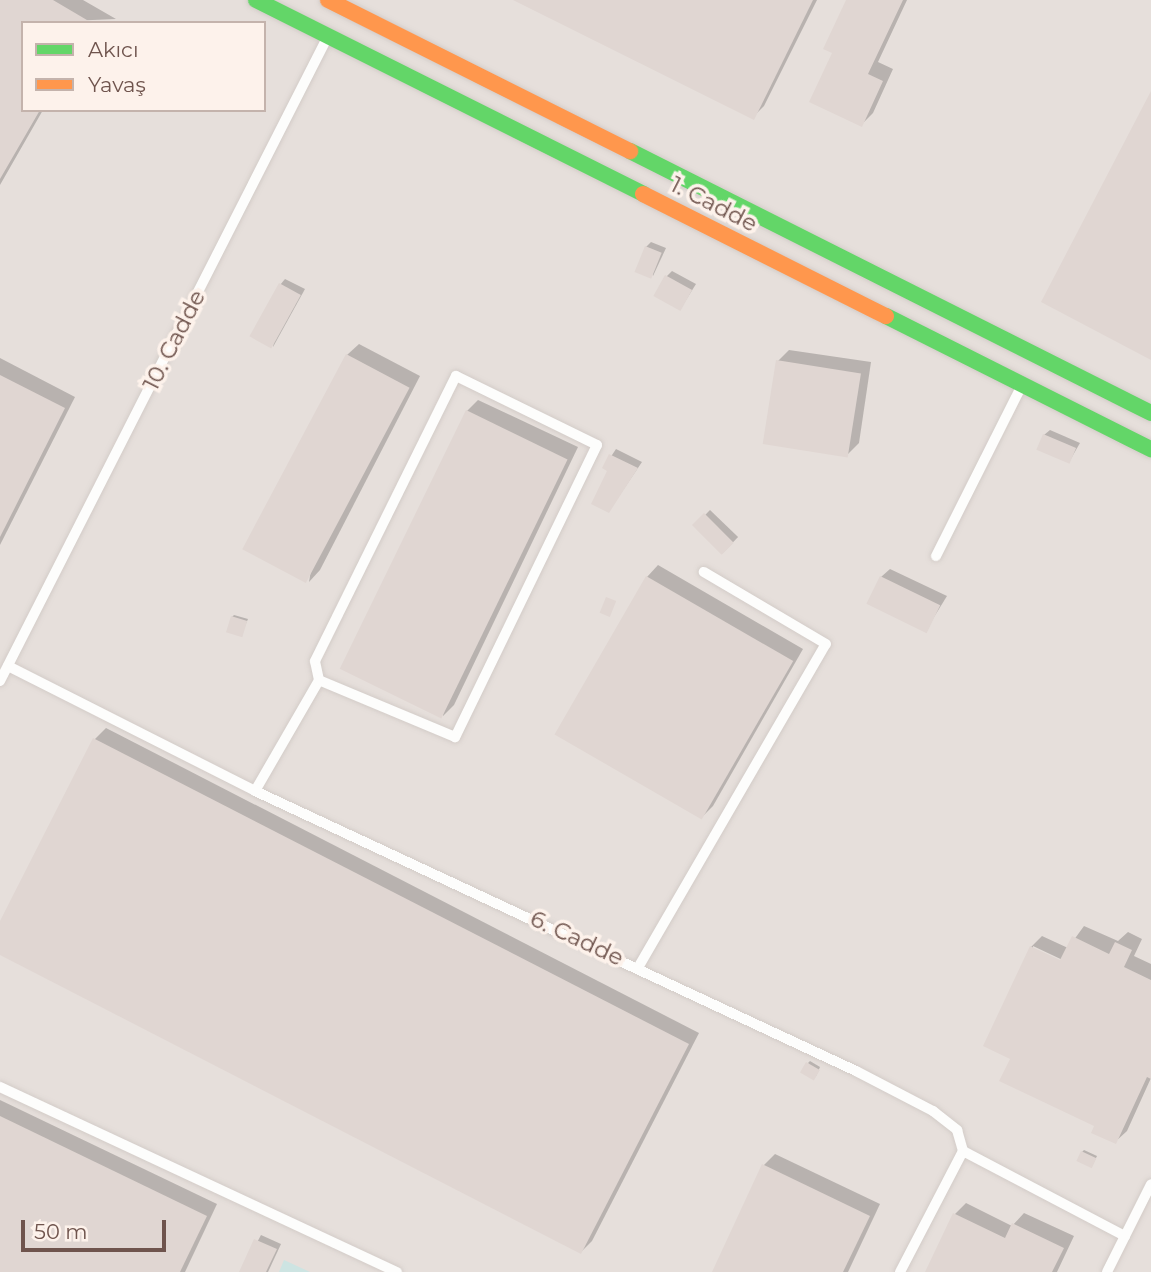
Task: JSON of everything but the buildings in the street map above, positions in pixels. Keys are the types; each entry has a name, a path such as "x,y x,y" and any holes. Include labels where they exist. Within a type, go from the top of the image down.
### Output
{"street":[{"name":"1. Cadde","path":"256,0 340,18 1022,384 1151,449"},
{"path":"328,0 340,18 1151,413"}],"lane":[{"name":"10. Cadde","path":"0,681 340,18"},
{"path":"255,791 318,680 315,661 456,376 597,445 455,737 318,680"},
{"path":"936,556 1022,384"},
{"path":"639,966 826,644 704,572"},
{"name":"6. Cadde","path":"8,666 255,791 639,966 933,1111 957,1130 963,1151"},
{"path":"0,1087 397,1272"},
{"path":"900,1272 963,1151 1125,1236"},
{"path":"1107,1272 1151,1184"}],"shaded area":[{"path":"0,0 1151,0 1151,1272 0,1272"}],"water":[{"path":"284,1260 310,1272 279,1272"}],"traffic: fast":[{"path":"256,0 643,194"},
{"path":"630,151 1151,413"},
{"path":"886,316 1151,449"}],"traffic: slow":[{"path":"328,0 630,151"},
{"path":"643,194 886,316"}]}
